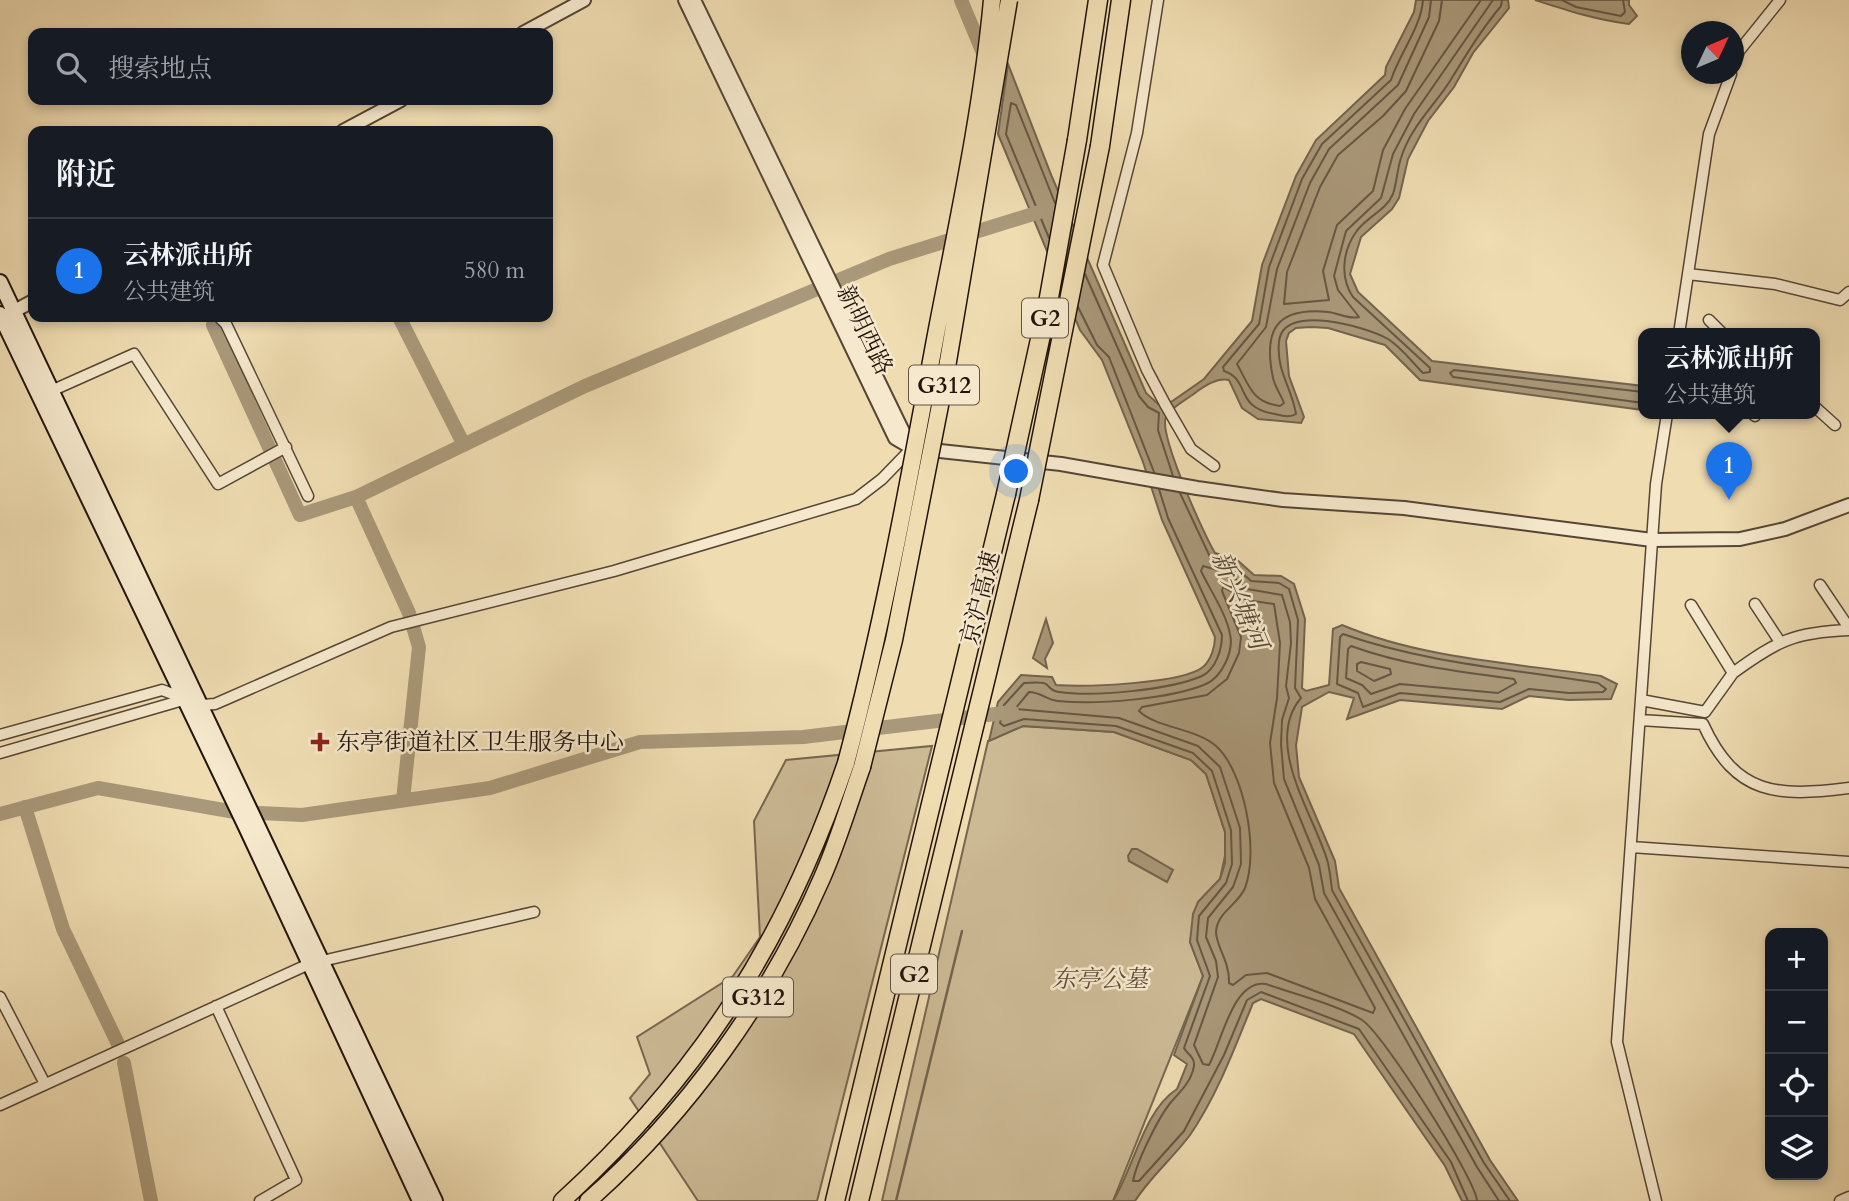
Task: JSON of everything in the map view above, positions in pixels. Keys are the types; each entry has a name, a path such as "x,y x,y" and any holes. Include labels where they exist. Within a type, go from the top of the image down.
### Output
{"highway":[{"name":"G312","path":"562,1201 674,1086 726,1016 762,957 821,838 846,763 874,659 963,193 992,0"},
{"name":"G312","path":"593,1197 642,1150 741,1025 784,953 822,878 862,767 894,640 944,385 1009,0"},
{"name":"京沪高速","path":"835,1201 1006,495 1048,303 1098,0"},
{"name":"京沪高速","path":"859,1201 1029,500 1100,146 1121,0"}],"main road":[{"path":"0,282 4,315 183,700 235,789"},
{"path":"4,315 51,391 202,705 235,789 316,962 435,1201"},
{"path":"316,962 420,1201"}],"street":[{"path":"532,28 584,0"},
{"name":"新明西路","path":"685,0 895,438 912,449"},
{"name":"新明西路","path":"694,0 912,449"},
{"path":"1158,0 1137,133 1103,265 1147,370 1191,449 1214,466"},
{"path":"1744,45 1780,0"},
{"path":"1680,328 1709,134 1727,84"},
{"path":"352,126 392,105"},
{"path":"1688,274 1775,284 1840,300 1849,292"},
{"path":"4,315 28,303"},
{"path":"1708,328 1709,320 1717,328"},
{"path":"224,322 308,496"},
{"path":"51,391 134,354 218,484 285,447"},
{"path":"1820,412 1835,425"},
{"path":"1656,1201 1650,1188 1617,1042 1652,540 1666,419"},
{"path":"0,735 162,690 183,700 202,705 215,704 391,627 614,571 856,499 883,479 912,449 1060,464 1196,488 1283,499 1404,508 1652,540 1740,539 1785,530 1849,505"},
{"path":"1641,700 1705,712 1733,673 1780,642 1808,632 1849,629 1820,586"},
{"path":"1755,604 1780,642"},
{"path":"1691,605 1733,673"},
{"path":"0,753 183,700"},
{"path":"1640,720 1703,724 1732,772 1757,786 1784,792 1849,788"},
{"path":"1631,847 1849,862"},
{"path":"0,1105 316,962 534,912"},
{"path":"0,997 45,1084"},
{"path":"216,1006 296,1181 260,1201"},
{"path":"1840,1201 1849,1197"}],"green space":[{"name":"东亭公墓","path":"1023,726 1114,732 1191,760 1206,774 1225,832 1226,851 1220,879 1198,902 1190,942 1203,976 1113,1201 882,1201 988,741"},
{"path":"932,746 817,1201 698,1201 630,1098 650,1074 637,1037 733,976 760,937 754,821 786,760"}],"water":[{"path":"1416,0 1508,0 1509,8 1473,53 1454,87 1428,121 1408,159 1399,198 1392,209 1361,237 1350,274 1358,292 1432,361 1638,385 1638,409 1420,380 1385,345 1328,328 1311,327 1296,328 1289,333 1286,341 1289,376 1304,417 1301,423 1258,419 1242,408 1229,380 1224,379 1207,385 1175,407 1166,417 1165,427 1183,484 1215,553 1236,559 1254,575 1281,576 1294,584 1305,619 1302,688 1306,691 1329,685 1333,629 1342,625 1437,653 1601,676 1617,684 1611,699 1569,700 1529,696 1502,709 1400,700 1347,719 1354,698 1329,692 1302,707 1296,745 1299,777 1335,861 1339,888 1490,1160 1518,1201 1462,1201 1445,1166 1354,1034 1261,999 1253,1003 1217,1088 1190,1135 1135,1201 1113,1201 1147,1125 1165,1099 1177,1089 1187,1064 1174,1055 1203,976 1190,942 1193,914 1198,902 1220,879 1225,863 1225,832 1206,774 1191,760 1114,732 1023,726 989,741 998,702 1021,675 1052,677 1056,685 1110,685 1155,681 1192,673 1203,667 1212,653 1215,637 1162,520 1143,462 1102,360 1080,330 998,134 1008,64 1052,177 1146,393 1158,404 1171,402 1204,379 1252,321 1262,265 1296,176 1316,140 1385,75 1386,67 1414,12"},
{"path":"1535,0 1629,0 1629,5 1637,16 1629,24 1581,14"},
{"path":"1046,619 1053,643 1045,659 1047,668 1033,658"},
{"path":"1132,849 1137,849 1173,870 1167,882 1129,861 1128,856"}],"waterway":[{"name":"新兴塘河","path":"961,0 986,60"},
{"path":"403,800 419,647 409,613 356,497 585,386 889,259 1049,209"},
{"path":"402,322 464,445"},
{"path":"213,325 300,515 356,497"},
{"path":"0,814 98,788 235,812 302,815 490,788 640,742 803,737 1012,712"},
{"path":"25,807 63,929 119,1046"},
{"path":"896,1201 962,931"},
{"path":"124,1063 151,1201"}],"place":[{"name":"云林派出所","path":"1729,500"},
{"name":"东亭街道社区卫生服务中心","path":"320,742"}]}
